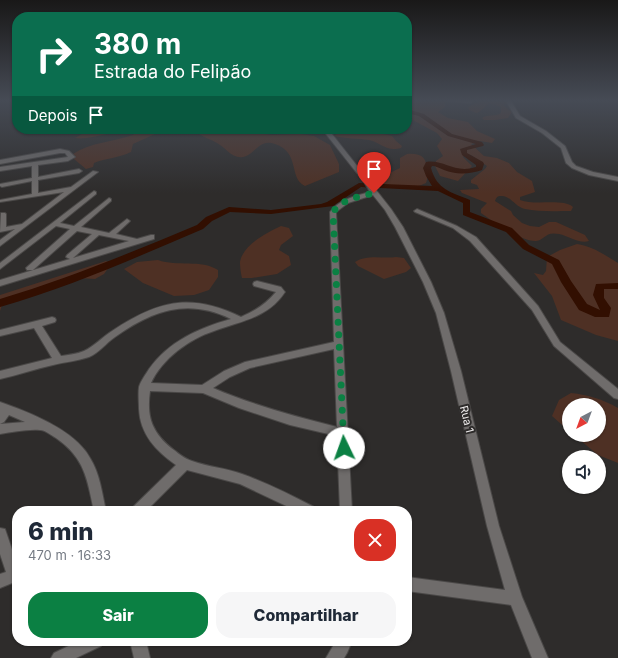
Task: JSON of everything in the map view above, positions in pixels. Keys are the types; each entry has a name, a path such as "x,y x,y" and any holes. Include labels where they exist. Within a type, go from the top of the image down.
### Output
{"street":[{"path":"543,132 563,147 569,163 574,167 590,174 618,179"},
{"name":"Rua 1","path":"329,134 367,181 373,192 388,209 399,227 427,282 440,313 456,371 493,526 515,598 540,658"},
{"path":"0,162 60,151 67,152 72,157 0,169"},
{"path":"35,164 35,195"},
{"path":"2,185 79,171"},
{"path":"0,244 95,172"},
{"path":"2,201 74,188"},
{"path":"346,506 333,212 338,205 350,199 373,192"},
{"path":"0,267 94,193"},
{"path":"30,268 109,200"},
{"path":"417,211 455,228 473,239 535,308 557,344 618,395"},
{"path":"3,214 1,230 25,225"},
{"path":"111,235 127,221"},
{"path":"54,224 76,227 138,241"},
{"path":"70,257 98,232"},
{"path":"0,283 151,237"},
{"path":"257,284 278,289 281,292 269,306 255,315 199,333 186,340 167,355 153,371 144,387 143,411 148,432 159,445 185,464 240,478 299,506"},
{"path":"3,374 86,354 124,326 147,313 162,307 180,304 206,305 224,311 240,320"},
{"path":"0,332 52,320"},
{"path":"36,324 58,360"},
{"path":"204,389 227,374 248,365 338,345"},
{"path":"144,387 204,389 246,407 343,433"},
{"path":"0,419 4,408 41,425 68,440 83,456 93,477 99,506"},
{"path":"0,429 41,425"},
{"path":"142,506 185,464"},
{"path":"0,534 12,564"},
{"path":"0,580 12,576"},
{"path":"412,585 515,598"},
{"path":"58,658 85,646"},
{"path":"139,646 142,658"},
{"path":"334,658 343,646"}],"shaded area":[{"path":"435,132 479,132 495,139 492,143 480,141 471,144 484,156 497,158 509,163 517,172 532,181 535,192 520,197 520,200 526,202 556,202 568,204 573,207 571,211 530,210 521,208 504,196 497,197 495,201 511,211 513,215 522,223 539,227 549,222 556,222 585,235 589,241 578,241 554,233 536,241 530,240 515,235 492,221 481,213 481,209 487,203 462,193 460,190 479,189 477,185 471,183 471,180 487,166 471,155 465,154 463,157 472,166 458,181 440,176 435,166 436,161 443,156 437,146 442,139"},
{"path":"82,134 107,134 89,138 75,138"},
{"path":"155,134 133,144 131,152 122,156 94,163 93,167 86,169 74,159 73,154 87,147 133,135"},
{"path":"200,134 300,134 314,136 330,145 339,164 339,172 305,186 297,177 288,153 283,148 275,144 265,143 251,153 243,157 239,157 232,155 220,145"},
{"path":"337,134 381,134 392,136 402,146 401,148 392,149 369,140 334,136"},
{"path":"407,154 419,155 426,162 426,183 414,187 387,185 381,187 377,179 400,168 400,158"},
{"path":"281,226 289,228 293,236 281,245 279,250 289,256 291,265 277,274 242,278 240,262 246,250 256,240"},
{"path":"577,244 593,249 618,263 618,341 596,335 561,320 552,296 534,273 543,275 546,271 547,257 560,250"},
{"path":"370,257 404,258 411,268 406,272 384,279 358,266 355,262"},
{"path":"158,260 173,263 204,265 218,270 218,277 209,290 194,295 174,296 143,283 124,269 137,262"},
{"path":"106,261 111,264 104,274 95,279 79,278 52,287 32,291 2,305 0,311 0,295"},
{"path":"571,393 595,398 562,398"},
{"path":"562,398 562,425 552,416 559,400"},
{"path":"606,402 618,408 618,463 606,458 606,450 592,450 582,442 606,442"}],"waterway":[{"path":"444,132 450,135 480,143 481,145 463,149 464,154 480,164 479,168 468,171 460,171 447,169 432,164 429,164 427,168 429,176 437,187 447,194 467,202 466,213 509,230 526,247 556,262 566,282 583,307 595,313 605,314 606,308 598,295 600,286 618,286"},
{"path":"0,303 51,287 126,258 200,227 209,219 229,209 271,212 321,206 330,204 359,185 438,189"}],"route":[{"path":"344,448 333,212 338,205 350,199 374,193"}]}
